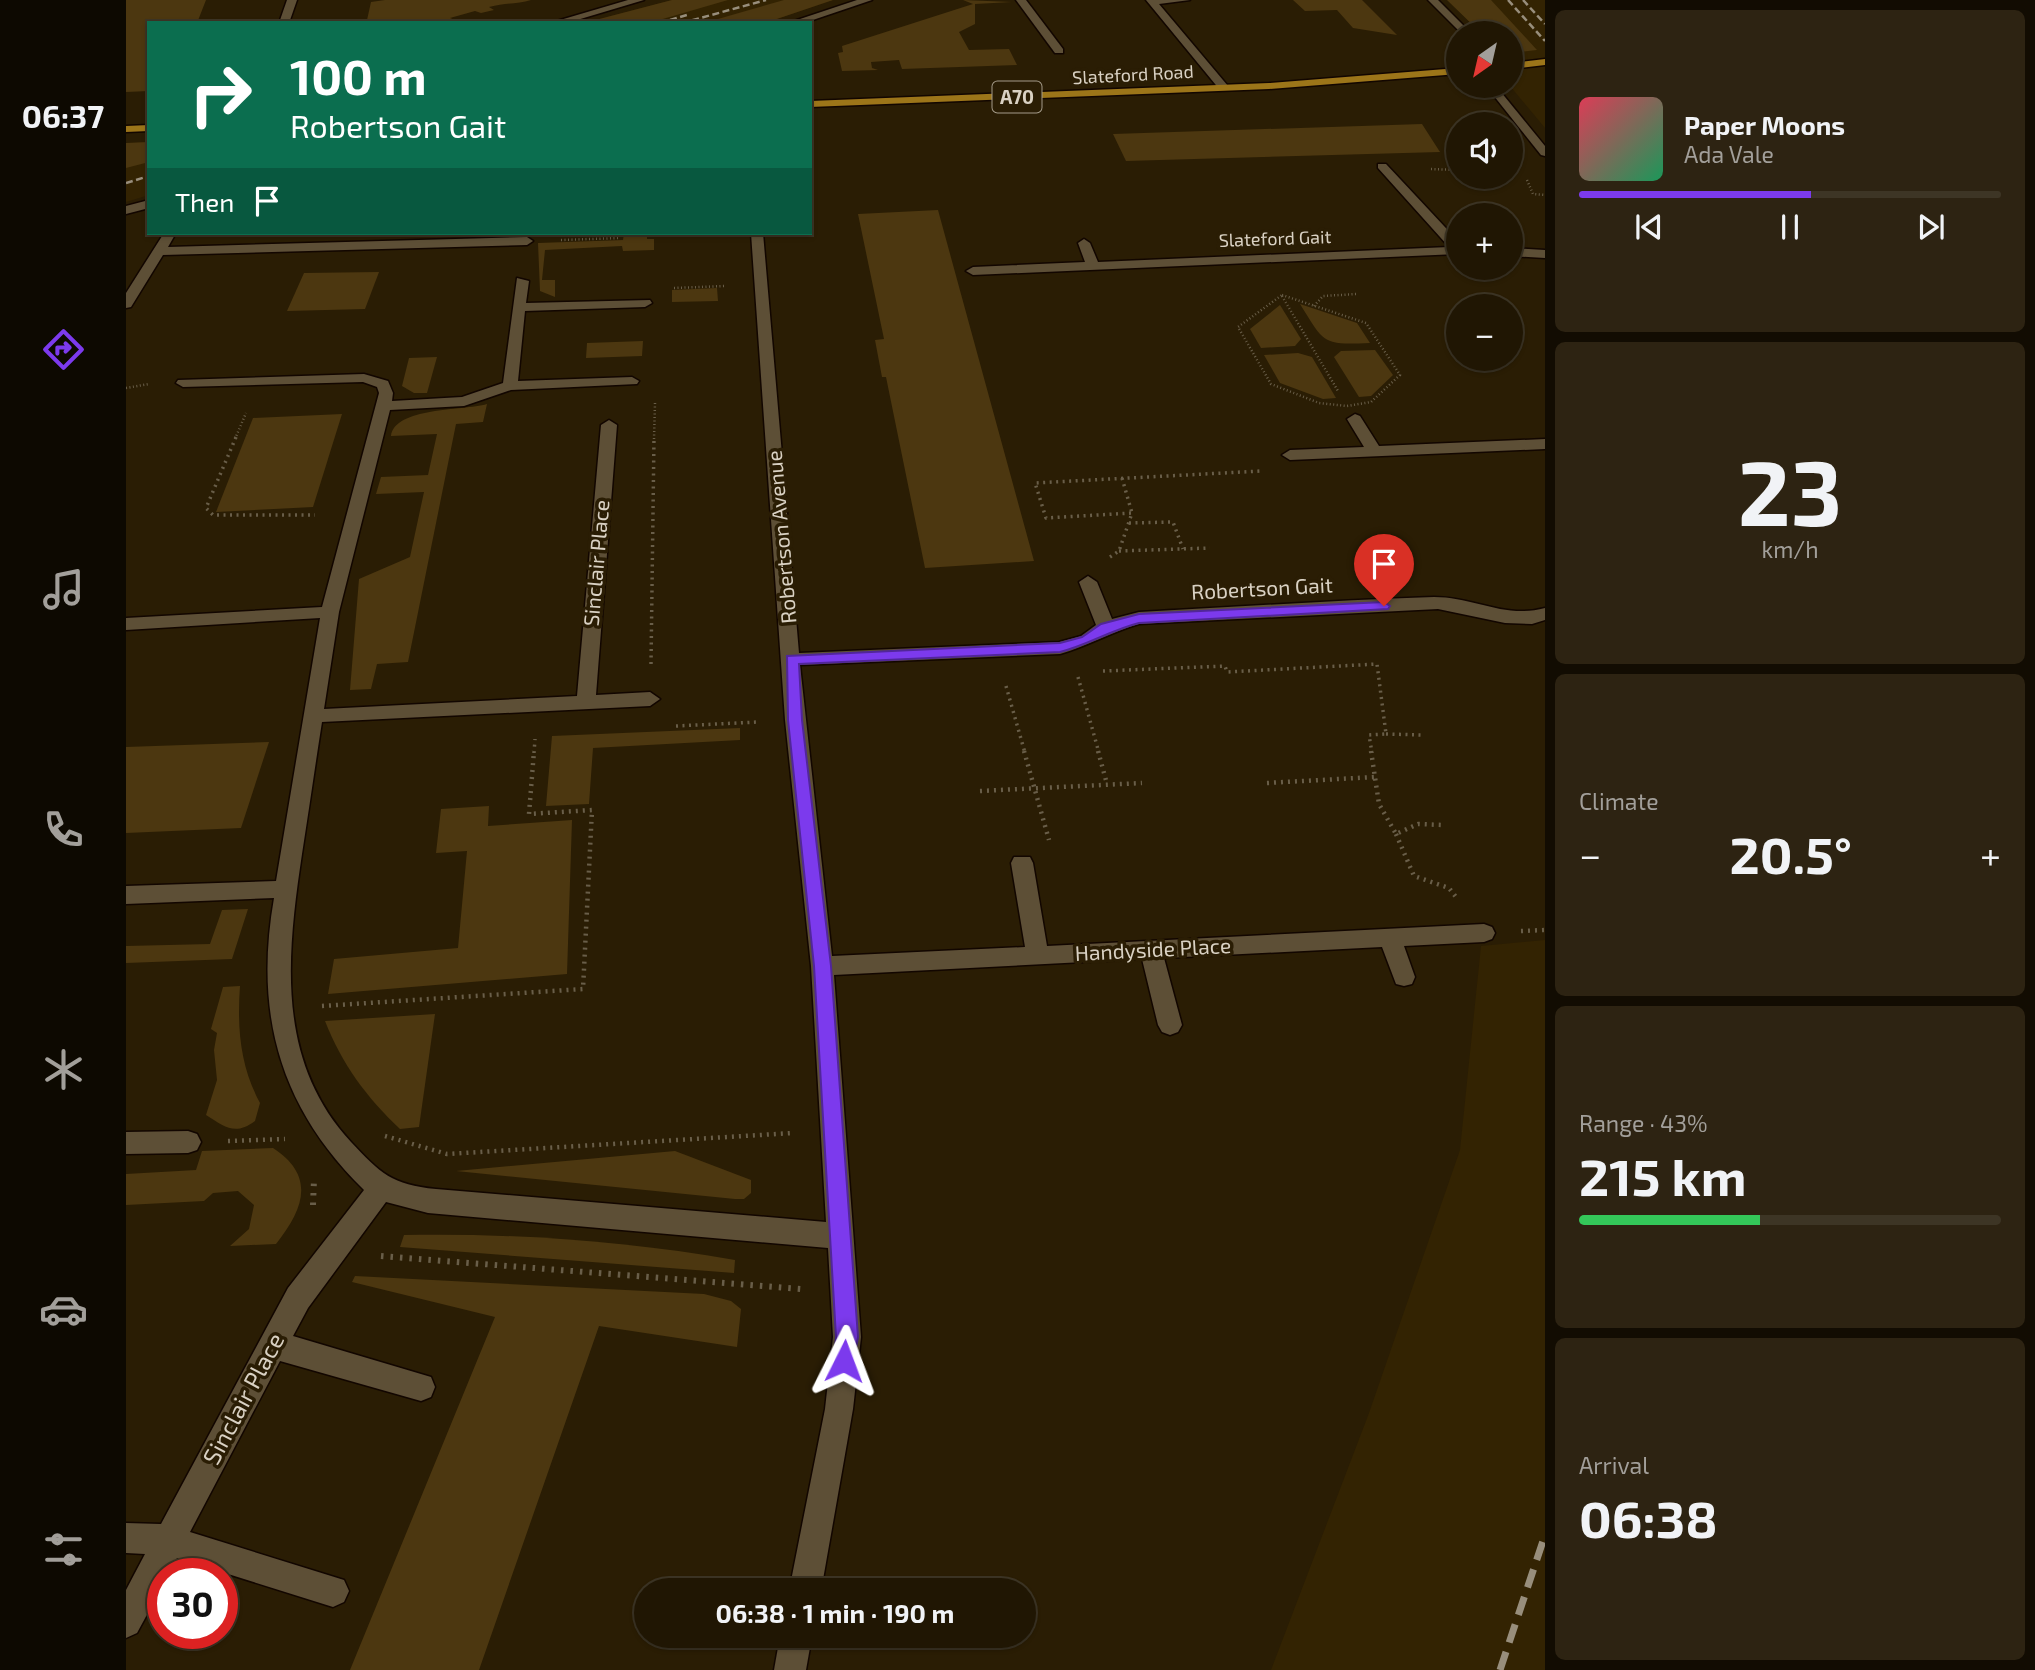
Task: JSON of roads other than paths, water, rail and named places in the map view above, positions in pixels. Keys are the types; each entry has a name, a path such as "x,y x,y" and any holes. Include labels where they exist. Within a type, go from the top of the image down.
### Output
{"main road":[{"path":"1523,65 1545,62"},
{"name":"Slateford Road","path":"812,104 1224,88 1446,72"},
{"path":"126,129 147,128"}],"street":[{"path":"285,21 292,0"},
{"path":"562,21 639,0"},
{"path":"799,21 867,0"},
{"path":"1020,0 1059,51"},
{"path":"1151,1 1185,0"},
{"path":"1433,0 1454,21"},
{"path":"1151,1 1224,88"},
{"path":"1501,98 1545,153"},
{"name":"Slateford Gait","path":"1382,166 1446,237"},
{"path":"126,210 147,205"},
{"path":"126,304 169,235"},
{"name":"Robertson Avenue","path":"757,235 795,720 822,966 838,1236 847,1337 839,1409 807,1578"},
{"path":"159,251 527,241"},
{"path":"1084,243 1093,266"},
{"name":"Slateford Gait","path":"973,271 1446,251"},
{"path":"1523,253 1545,254"},
{"path":"510,386 523,281"},
{"path":"519,307 645,303"},
{"path":"183,383 364,378 383,384 386,393 330,612 284,889 275,965 278,1010 290,1059 330,1138 381,1188 406,1198 838,1236"},
{"path":"383,406 464,401 510,386 632,382"},
{"path":"1351,412 1375,452"},
{"name":"Sinclair Place","path":"586,701 609,425"},
{"path":"1290,455 1545,444"},
{"path":"1088,582 1106,627"},
{"name":"Robertson Gait","path":"792,659 1060,648 1087,640 1106,627 1139,618 1438,603 1459,604 1509,619 1526,620 1545,614"},
{"path":"126,624 330,612"},
{"path":"312,716 650,699"},
{"path":"1022,863 1038,956"},
{"path":"126,895 284,889"},
{"name":"Handyside Place","path":"822,966 1484,933"},
{"path":"1389,937 1404,977"},
{"path":"1151,950 1170,1024"},
{"path":"126,1143 188,1142"},
{"name":"Sinclair Place","path":"126,1622 298,1298 341,1237 381,1188"},
{"path":"273,1345 421,1387"},
{"path":"126,1538 168,1540 333,1591"},
{"path":"790,1670 794,1648"}],"railway":[{"path":"689,21 766,0"},
{"path":"1508,0 1545,41"},
{"path":"1523,0 1545,24"},
{"path":"667,21 690,14"},
{"path":"126,183 147,177"},
{"path":"1500,1670 1545,1535"}]}
